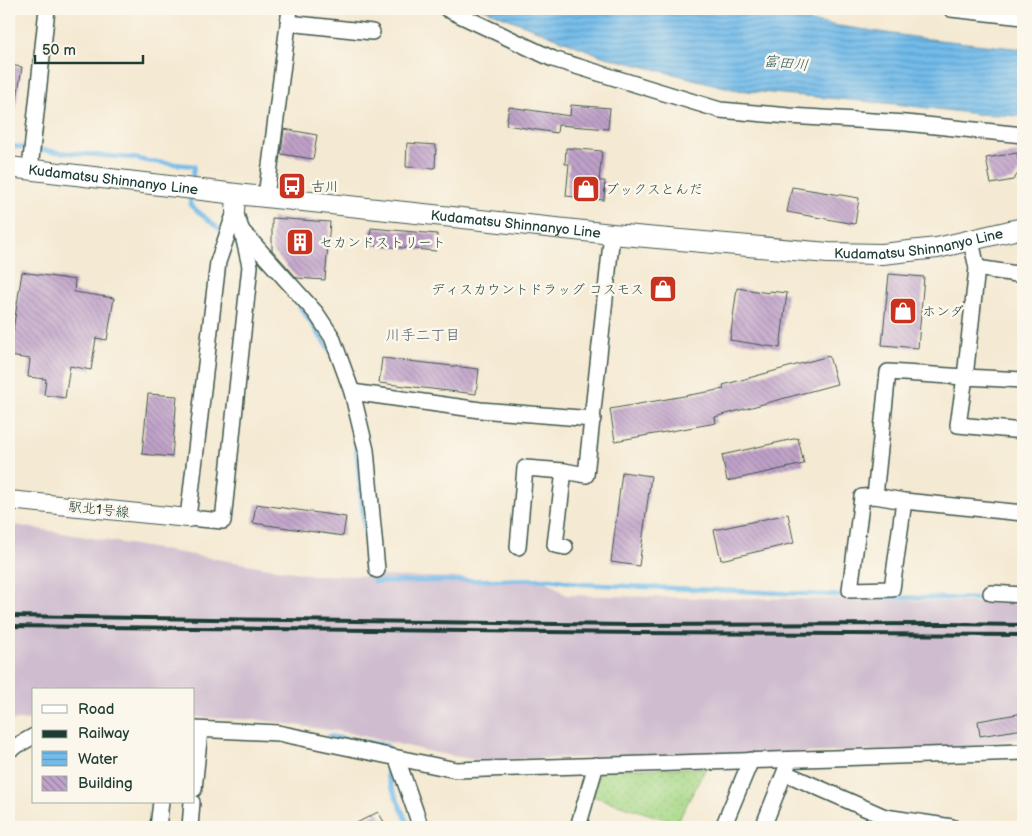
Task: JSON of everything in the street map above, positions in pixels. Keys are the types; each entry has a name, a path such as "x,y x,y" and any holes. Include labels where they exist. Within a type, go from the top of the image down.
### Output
{"main road":[{"name":"Kudamatsu Shinnanyo Line","path":"9,167 235,203 266,197 612,234 828,253 882,254 937,248 1023,228"}],"street":[{"path":"30,169 47,9"},
{"path":"447,9 553,58 720,110 789,116 906,122 1023,135"},
{"path":"951,9 1023,17"},
{"path":"1020,9 1023,12"},
{"path":"266,197 289,16 372,32"},
{"path":"235,203 250,266 223,522 188,518 218,262 235,203"},
{"path":"242,231 316,313 332,337 352,392 366,450 377,570"},
{"path":"518,547 525,468 586,475 612,234"},
{"path":"971,241 977,268 958,424 1023,430"},
{"path":"977,268 1023,275"},
{"path":"876,496 888,372 1023,380"},
{"path":"352,392 480,410 593,419"},
{"path":"564,471 555,545 565,548"},
{"path":"904,501 892,589 850,590 862,497 876,496 904,501 1023,513"},
{"name":"駅北1号線","path":"9,500 188,518"},
{"path":"991,593 1023,595"},
{"path":"195,769 197,729 278,734 456,770 1023,752"},
{"path":"9,750 32,737"},
{"path":"763,827 791,758"},
{"path":"397,759 420,827"},
{"path":"723,827 750,760"},
{"path":"578,827 596,765"},
{"path":"785,773 883,822 947,827"},
{"path":"158,827 161,804"},
{"path":"190,827 192,804"}],"shaded area":[{"path":"9,524 312,575 544,579 566,595 897,600 1023,604 1023,737 957,749 475,760 350,733 260,720 195,717 195,688 32,688 32,719 9,721"}],"green space":[{"path":"706,768 677,823 592,796 600,769"}],"water":[{"name":"富田川","path":"484,9 695,9 751,13 920,38 1023,49 1023,116 977,114 896,104 737,90 602,56"}],"building":[{"path":"9,65 22,67 15,111 9,111"},
{"path":"571,105 610,108 608,129 558,125 557,133 506,125 509,107 570,116"},
{"path":"284,129 317,135 313,159 281,154"},
{"path":"407,143 436,145 435,168 406,167"},
{"path":"566,148 602,151 599,181 605,181 604,200 566,196 569,164 565,164"},
{"path":"1017,153 1020,171 1013,180 991,184 986,158"},
{"path":"792,187 859,198 855,224 787,212"},
{"name":"セカンドストリート","path":"272,218 330,222 325,280 297,278 272,250"},
{"path":"371,228 437,234 436,251 369,245"},
{"path":"22,272 75,280 74,292 114,298 107,340 96,338 91,370 70,366 65,398 44,395 46,379 28,377 30,359 9,356"},
{"name":"ホンダ","path":"889,274 924,277 918,348 882,345"},
{"path":"737,288 769,293 769,291 787,293 780,348 730,340"},
{"path":"829,356 837,384 715,417 716,423 615,441 610,409 724,389 723,385"},
{"path":"382,358 479,369 476,394 379,383"},
{"path":"148,394 177,396 172,457 142,454"},
{"path":"798,438 804,464 727,481 722,455"},
{"path":"622,472 651,476 639,566 611,562"},
{"path":"256,504 346,517 343,536 253,523"},
{"path":"788,514 794,543 721,560 714,530"},
{"path":"1023,713 1023,729 980,736 978,721"},
{"path":"378,812 387,827 349,827"}],"waterway":[{"path":"9,144 57,152 134,158 194,166 192,183"},
{"path":"191,193 190,205 242,248"},
{"path":"252,256 269,271"},
{"path":"300,307 331,352"},
{"path":"355,436 363,516 368,545"},
{"path":"372,572 374,582 551,579 580,584 851,596"},
{"path":"879,597 991,599"},
{"path":"329,736 387,746 387,752"},
{"path":"387,760 387,776 409,827"}],"railway":[{"path":"9,616 628,625 1023,625"},
{"path":"9,626 1023,635"}],"place":[{"name":"古川","path":"292,186"},
{"name":"ブックスとんだ","path":"586,189"},
{"name":"セカンドストリート","path":"300,242"},
{"name":"ディスカウントドラッグ コスモス","path":"663,289"},
{"name":"ホンダ","path":"903,311"}],"district":[{"name":"川手二丁目","path":"423,335"}]}
